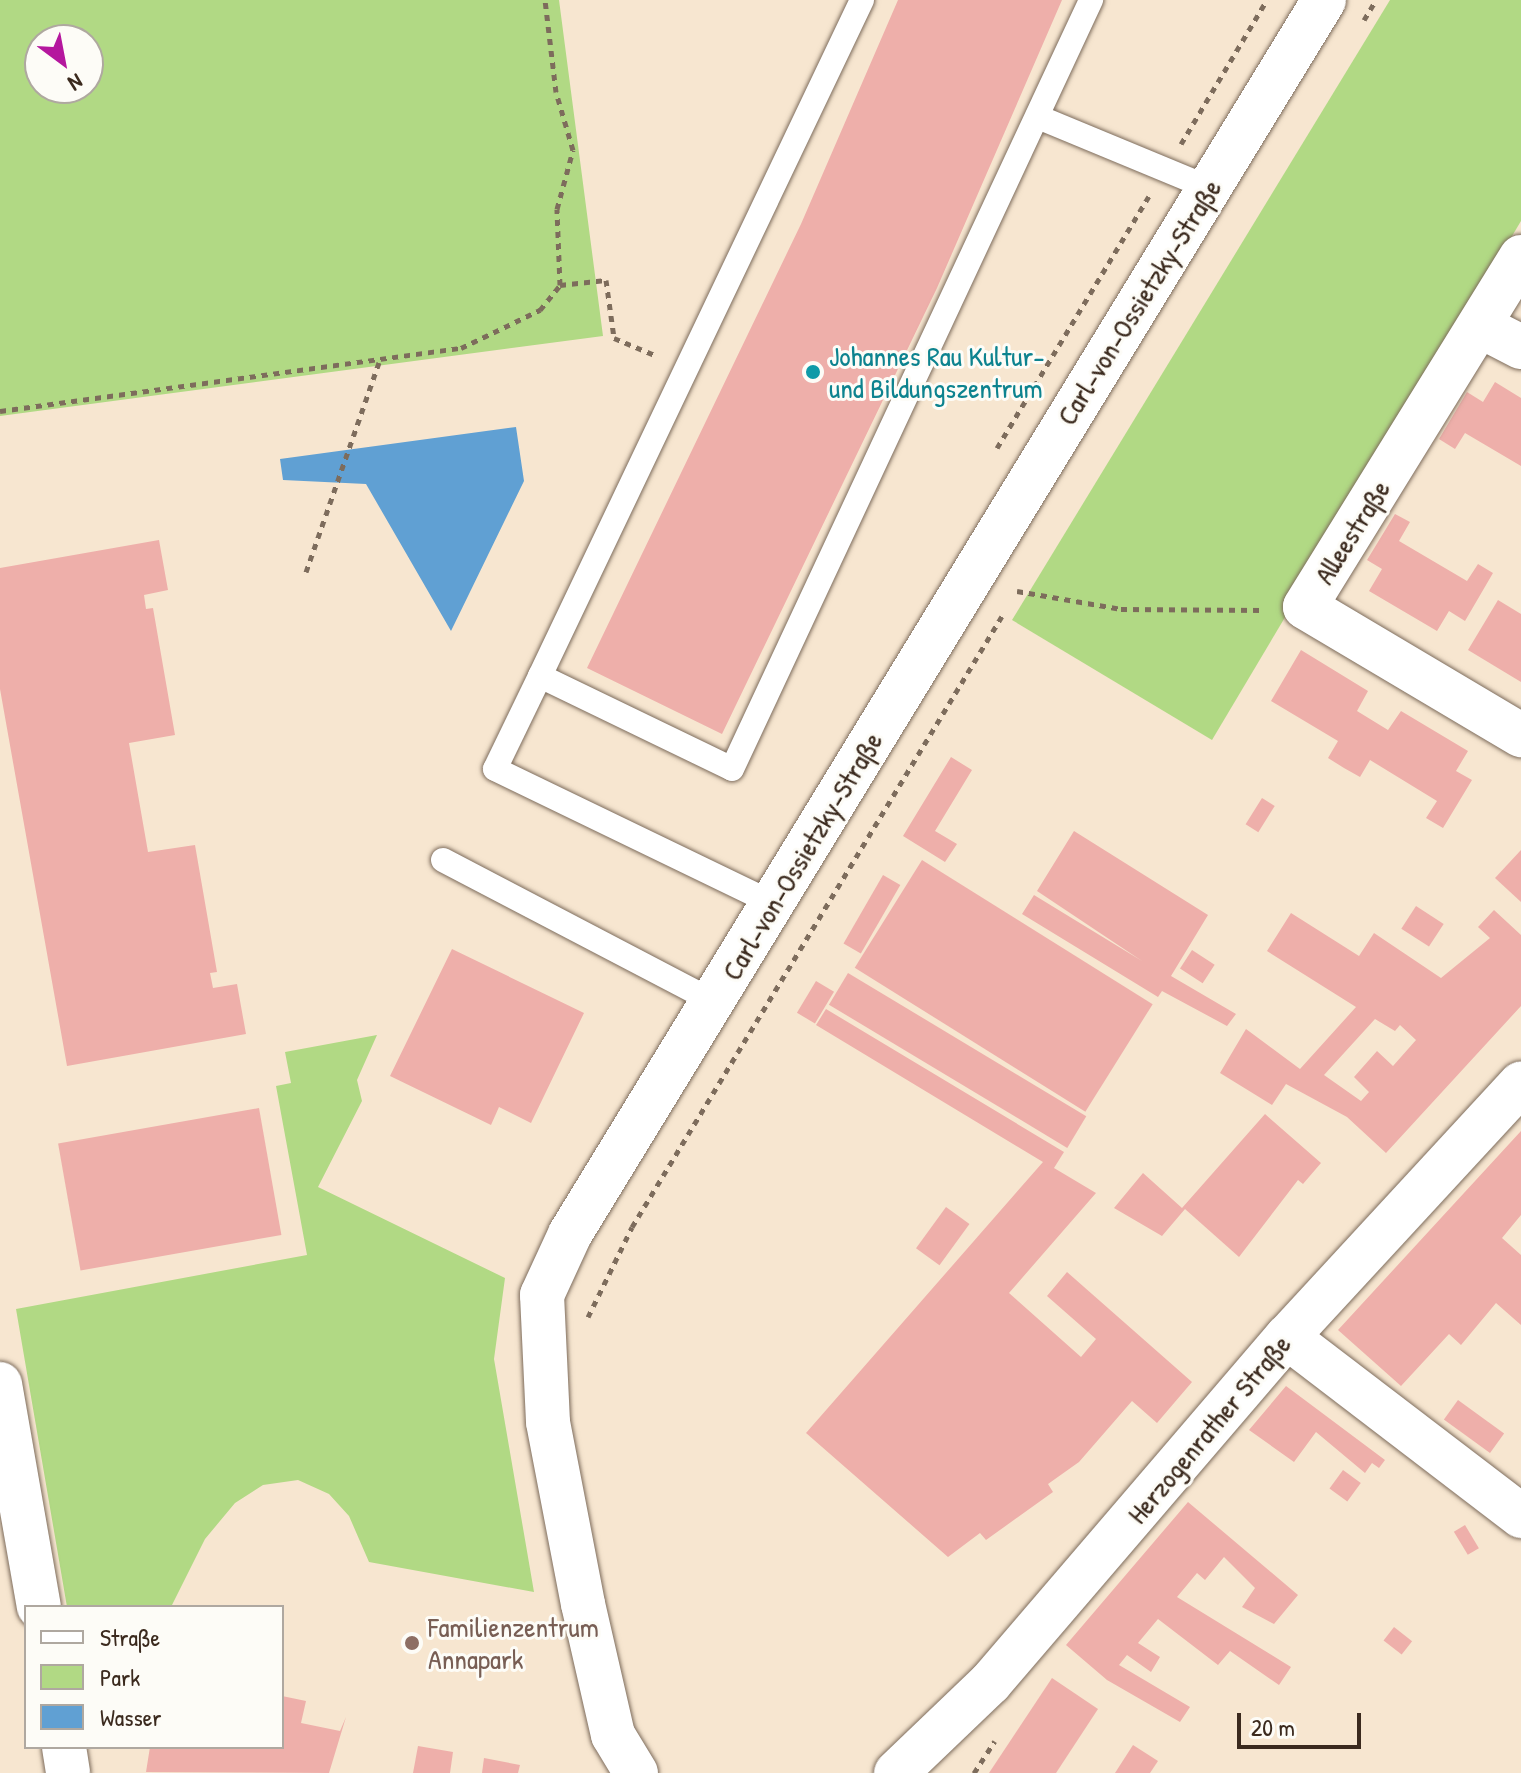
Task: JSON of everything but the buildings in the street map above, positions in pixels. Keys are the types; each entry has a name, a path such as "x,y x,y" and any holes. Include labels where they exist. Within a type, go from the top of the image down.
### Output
{"street":[{"name":"Carl-von-Ossietzky-Straße","path":"636,1773 613,1735 583,1604 547,1409 542,1295 570,1234 1324,0"},
{"name":"Alleestraße","path":"1521,257 1482,327 1305,607 1521,735"},
{"path":"1482,327 1521,347"},
{"name":"Herzogenrather Straße","path":"896,1773 999,1672 1287,1337 1521,1083"},
{"path":"1287,1337 1521,1516"},
{"path":"0,1384 39,1605"},
{"path":"64,1749 68,1773"}],"lane":[{"path":"774,904 495,769 689,369 862,0"},
{"path":"540,676 732,769 1091,0"},
{"path":"1038,117 1209,188"},
{"path":"443,860 713,1001"}],"path":[{"path":"545,0 556,92 573,150 557,209 560,285"},
{"path":"1360,27 1376,0"},
{"path":"0,411 379,362 461,348 517,325 560,285 606,280 614,338 689,369"},
{"path":"306,572 364,415 379,362"},
{"path":"1011,601 1025,578"},
{"path":"1017,591 1121,609 1305,607"},
{"path":"585,1327 632,1227 1005,611"}],"green space":[{"path":"0,0 559,0 603,336 0,416"},
{"path":"1390,0 1521,0 1521,221 1212,740 1012,620"},
{"path":"377,1035 357,1080 362,1101 318,1187 505,1278 494,1359 534,1592 369,1562 349,1516 329,1494 298,1480 263,1485 235,1503 205,1539 172,1605 67,1605 16,1309 307,1255 276,1086 291,1083 285,1052"}],"water":[{"path":"516,427 524,481 451,631 366,484 283,480 280,459"}],"place":[{"name":"Johannes Rau Kultur- und Bildungszentrum","path":"813,372"},
{"name":"Familienzentrum Annapark","path":"412,1643"}]}
